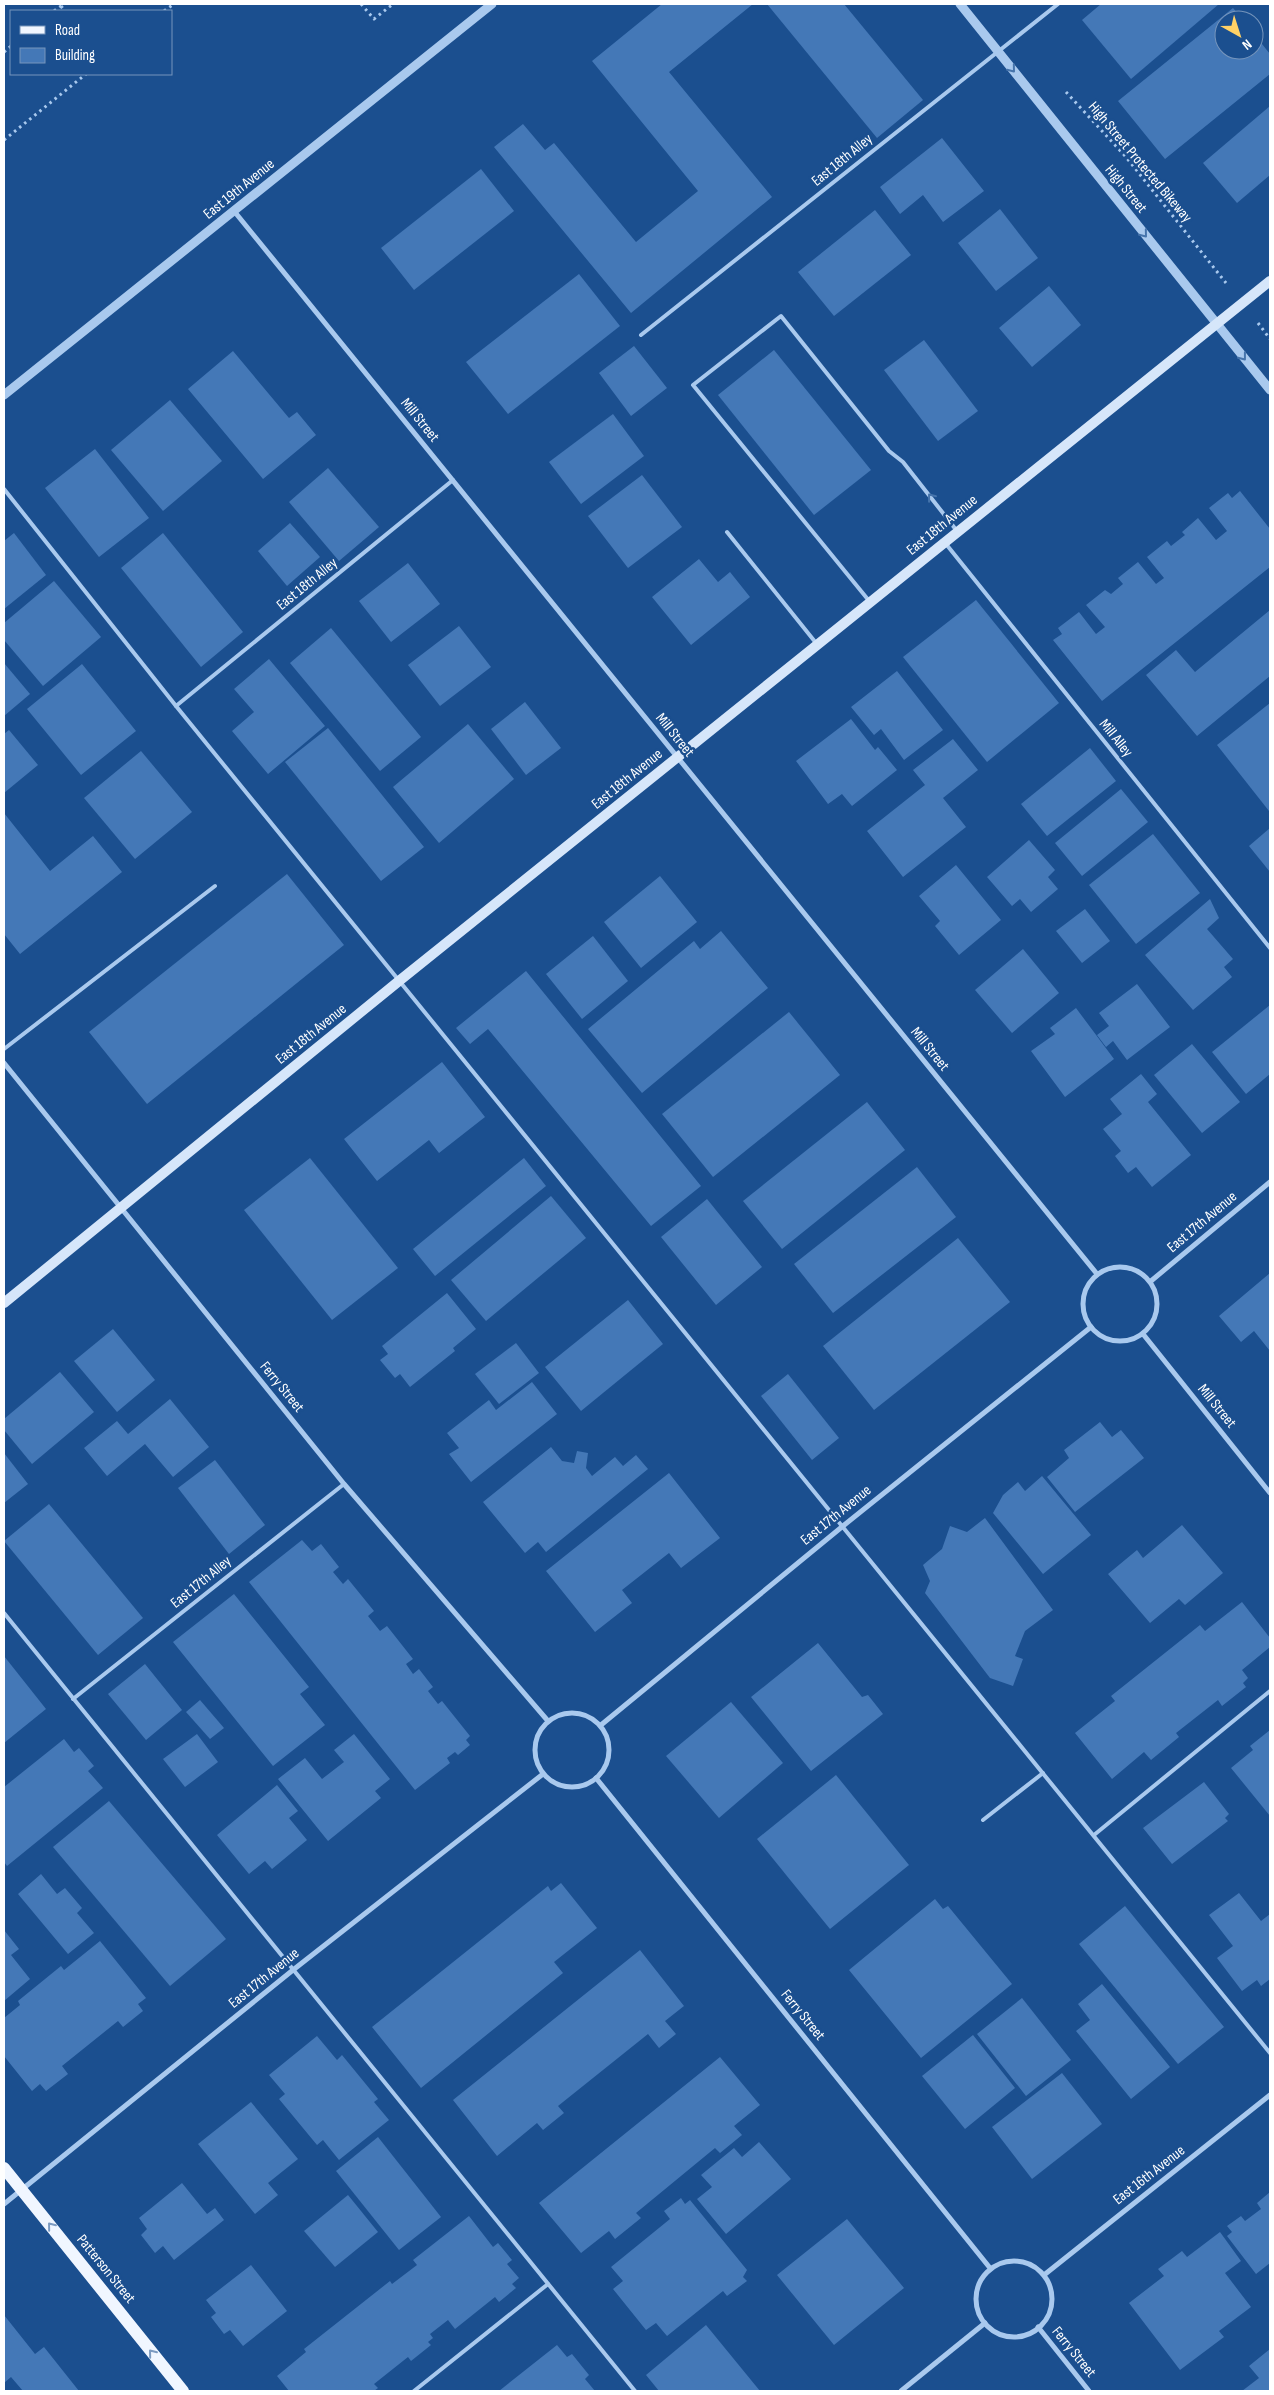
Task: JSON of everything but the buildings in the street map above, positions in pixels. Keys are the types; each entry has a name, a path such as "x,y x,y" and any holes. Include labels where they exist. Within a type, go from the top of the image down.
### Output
{"main road":[{"name":"East 18th Avenue","path":"4,1304 399,981 1270,281"},
{"name":"Patterson Street","path":"4,2168 183,2391"}],"street":[{"name":"East 19th Avenue","path":"4,395 492,4"},
{"name":"High Street","path":"960,4 1270,390"},
{"name":"Mill Street","path":"234,211 1097,1274"},
{"name":"Ferry Street","path":"4,1062 344,1484 548,1721"},
{"name":"East 17th Avenue","path":"1151,1281 1270,1182"},
{"path":"1126,1267 1140,1271 1151,1281 1157,1294 1158,1309 1153,1323 1143,1334 1130,1341 1115,1342 1101,1337 1091,1328 1084,1314 1083,1299 1088,1285 1097,1274 1111,1268 1126,1267"},
{"name":"East 17th Avenue","path":"601,1725 843,1526 1091,1328"},
{"name":"Mill Street","path":"1143,1334 1270,1493"},
{"path":"575,1712 589,1715 601,1725 608,1738 610,1752 606,1767 596,1778 583,1786 569,1787 554,1783 543,1774 536,1761 534,1747 538,1732 548,1721 560,1714 575,1712"},
{"name":"East 17th Avenue","path":"4,2204 293,1970 543,1774"},
{"name":"Ferry Street","path":"596,1778 990,2268"},
{"name":"East 16th Avenue","path":"1044,2275 1270,2095"},
{"path":"1012,2260 1034,2267 1044,2275 1052,2296 1051,2308 1038,2328 1017,2336 1005,2336 985,2324 979,2313 976,2301 977,2289 982,2278 990,2268 1012,2260"},
{"path":"900,2391 985,2324"},
{"name":"Ferry Street","path":"1038,2328 1089,2391"}],"lane":[{"name":"East 18th Alley","path":"641,335 1058,4"},
{"path":"870,602 693,385 781,316 889,451 903,462 958,532"},
{"name":"East 18th Alley","path":"176,706 453,480"},
{"path":"4,489 176,706 1044,1773 1270,2054"},
{"path":"727,532 817,645"},
{"name":"Mill Alley","path":"945,543 1270,948"},
{"path":"4,1049 215,886"},
{"name":"East 17th Alley","path":"73,1699 344,1484"},
{"path":"4,1613 635,2391"},
{"path":"1094,1835 1270,1691"},
{"path":"983,1820 1044,1773"},
{"path":"414,2391 548,2284"}],"path":[{"path":"361,4 374,19 393,4"},
{"path":"4,140 85,75"},
{"name":"High Street Protected Bikeway","path":"1061,87 1126,158 1270,338"}]}
